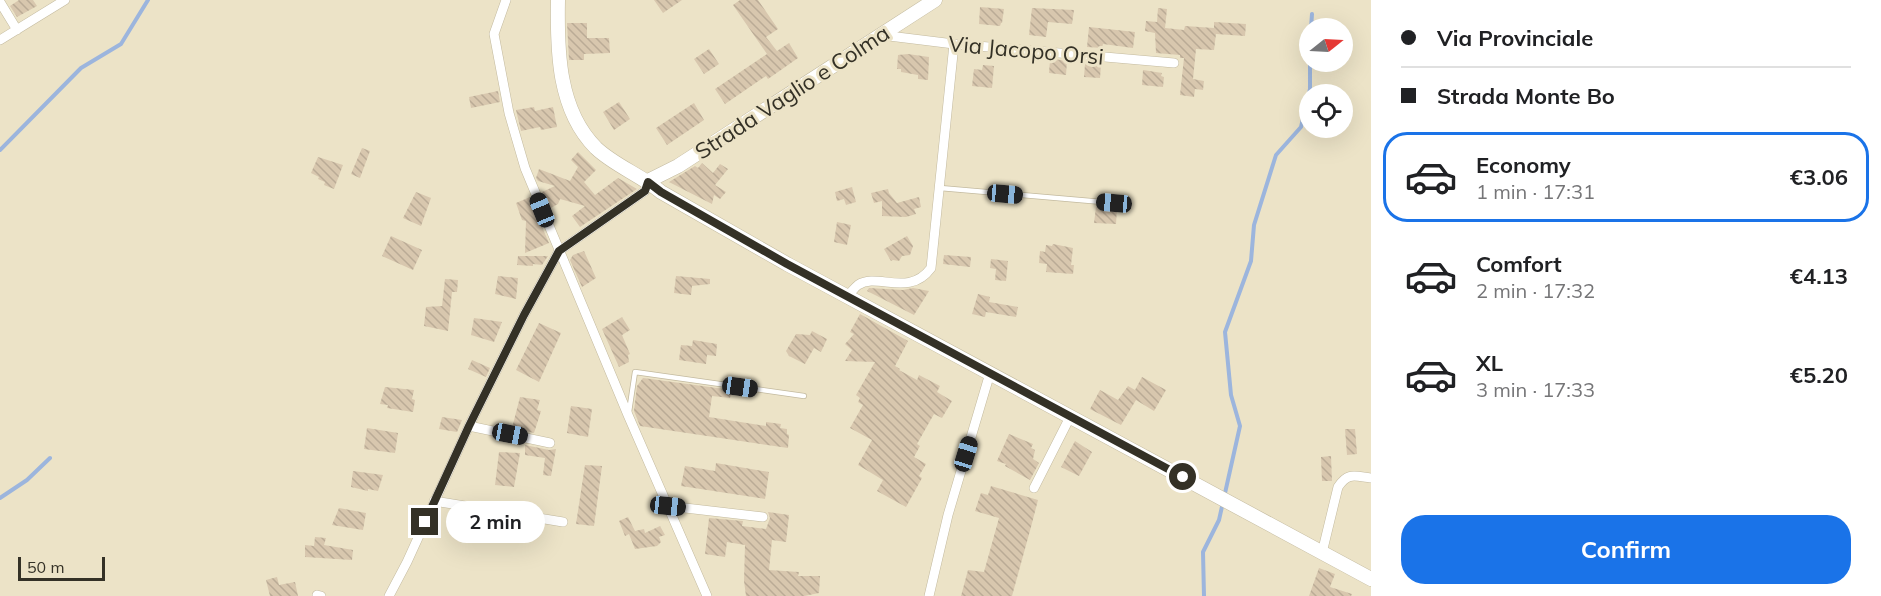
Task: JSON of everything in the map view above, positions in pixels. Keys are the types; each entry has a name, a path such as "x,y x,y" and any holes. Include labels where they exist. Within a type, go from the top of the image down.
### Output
{"main road":[{"path":"558,0 557,27 565,95 585,134 597,149 661,192 847,296 1371,579"},
{"name":"Strada Vaglio e Colma","path":"648,182 678,166 935,0"}],"street":[{"path":"0,40 65,0"},
{"path":"506,0 494,34 509,113 525,168 628,415 707,596"},
{"path":"0,2 17,30"},
{"name":"Via Jacopo Orsi","path":"879,35 954,44 1174,63"},
{"path":"847,296 859,284 867,282 911,283 925,277 931,268 954,44"},
{"path":"389,596 407,562 469,426 524,315 559,251 645,191 648,182"},
{"path":"929,596 948,515 990,373"},
{"path":"1034,488 1070,417"},
{"path":"469,426 550,442"},
{"path":"1322,553 1338,487 1344,478 1352,476 1371,478"},
{"path":"434,501 527,518 563,522"},
{"path":"668,506 763,517"}],"lane":[{"path":"940,188 1114,203"},
{"path":"628,415 635,372 804,396"}],"building":[{"path":"19,0 33,0 37,6 17,17 10,6"},
{"path":"654,0 682,0 663,13"},
{"path":"740,0 758,0 778,29 766,37 777,51 789,43 798,58 768,79 766,76 725,104 715,89 767,54 733,5"},
{"path":"980,7 1004,9 1000,26 979,24"},
{"path":"1032,8 1074,10 1072,24 1048,22 1046,37 1029,35"},
{"path":"1158,8 1167,9 1165,28 1184,30 1185,26 1214,28 1214,22 1246,24 1245,36 1216,34 1214,50 1196,49 1193,79 1204,81 1203,90 1195,89 1194,97 1180,95 1184,58 1180,58 1180,55 1156,53 1155,33 1145,31 1146,21 1157,22"},
{"path":"567,23 587,23 587,38 609,38 610,53 584,54 584,60 569,60"},
{"path":"1089,27 1135,32 1133,48 1103,44 1102,48 1087,47"},
{"path":"709,49 719,64 704,74 694,59"},
{"path":"898,55 929,57 928,80 918,79 918,75 897,69"},
{"path":"1050,60 1067,61 1066,75 1049,73"},
{"path":"1085,64 1101,65 1100,78 1084,77"},
{"path":"983,65 994,66 992,88 972,86 974,69 982,70"},
{"path":"1143,70 1162,73 1163,87 1142,85"},
{"path":"498,91 500,102 471,108 469,97"},
{"path":"619,102 630,119 614,130 603,112"},
{"path":"694,103 704,120 667,145 656,128"},
{"path":"534,107 535,111 553,107 557,127 541,130 540,127 521,131 516,110"},
{"path":"362,148 370,151 360,178 351,174"},
{"path":"578,152 596,170 584,182 595,195 618,178 637,189 580,227 572,216 585,206 560,199 558,204 549,209 542,192 555,186 538,181 536,178 539,169 570,181 578,167 571,160"},
{"path":"318,157 343,165 334,189 324,185 325,182 311,173"},
{"path":"702,163 713,173 720,164 728,169 715,185 726,192 720,199 714,195 712,204 669,182 695,166 698,168"},
{"path":"852,187 856,202 846,205 844,199 837,201 835,192"},
{"path":"888,189 897,203 919,197 921,207 914,209 916,214 906,217 882,216 882,201 874,203 871,193"},
{"path":"416,192 431,198 421,226 403,218"},
{"path":"530,197 537,215 535,216 549,243 525,253 526,221 522,220 516,203"},
{"path":"1096,207 1117,209 1116,224 1094,223"},
{"path":"837,222 851,225 847,245 834,242"},
{"path":"391,236 422,250 413,270 382,256"},
{"path":"907,236 913,246 910,255 902,256 899,261 891,261 884,249"},
{"path":"1053,244 1073,248 1071,265 1074,265 1073,274 1046,272 1047,264 1039,263 1040,251 1045,252 1046,245 1052,246"},
{"path":"584,251 596,278 582,287 570,260 573,255"},
{"path":"944,255 971,257 970,267 943,264"},
{"path":"518,256 548,256 542,265 533,264 533,266 517,265"},
{"path":"991,259 1008,261 1006,281 995,280 996,269 990,268"},
{"path":"498,276 518,278 516,299 495,294"},
{"path":"676,276 710,279 710,284 692,286 691,295 674,293"},
{"path":"445,279 458,280 457,292 452,292 448,331 424,326 426,307 442,306"},
{"path":"869,288 903,290 913,288 929,291 914,315 867,291"},
{"path":"978,294 990,297 989,302 1018,307 1016,317 986,312 985,317 972,314"},
{"path":"860,314 908,341 895,366 899,370 917,380 919,375 940,386 937,392 952,401 942,418 934,414 917,444 920,446 914,457 926,464 919,476 922,478 906,507 877,491 883,480 858,465 872,440 850,428 863,405 858,402 860,398 856,395 875,362 845,361 852,350 845,344 854,334 850,332"},
{"path":"622,317 630,330 622,335 630,354 628,355 629,362 619,367 602,329"},
{"path":"474,318 502,322 494,342 471,335"},
{"path":"539,323 561,333 539,382 516,370"},
{"path":"812,331 827,339 821,352 814,348 805,364 789,356 786,351 796,334 810,335"},
{"path":"693,340 717,344 716,356 707,355 706,364 679,360 681,345 692,346"},
{"path":"472,360 490,368 486,377 468,369"},
{"path":"1142,377 1166,390 1154,411 1136,400 1121,425 1090,409 1100,390 1118,400 1128,386 1135,390"},
{"path":"643,378 732,390 730,398 712,396 709,417 766,426 766,422 781,424 780,428 787,429 789,435 788,448 640,426 634,411 637,386"},
{"path":"385,387 414,390 413,412 387,408 388,405 380,404"},
{"path":"520,397 540,400 537,410 541,411 534,433 512,428"},
{"path":"571,406 592,409 588,437 567,433"},
{"path":"442,417 462,420 457,432 439,429"},
{"path":"367,428 398,433 395,453 364,449"},
{"path":"1345,429 1355,429 1357,454 1347,455"},
{"path":"1009,434 1033,444 1031,448 1035,450 1033,459 1039,463 1030,480 1005,466 1006,464 997,461"},
{"path":"1075,441 1092,452 1079,476 1061,467"},
{"path":"525,445 549,450 556,449 551,476 543,475 545,458 525,455"},
{"path":"499,452 520,453 514,487 495,485"},
{"path":"1331,456 1332,481 1322,481 1321,457"},
{"path":"716,463 769,472 765,499 681,486 685,466 715,471"},
{"path":"585,465 602,466 594,526 576,524"},
{"path":"353,471 383,475 378,491 351,487"},
{"path":"991,486 1038,500 1031,527 1012,596 961,596 968,570 984,572 999,518 975,511 981,493 988,495"},
{"path":"339,508 366,513 363,530 332,525"},
{"path":"768,512 789,515 786,542 772,540 769,570 799,572 798,576 820,576 819,593 804,596 746,596 745,545 727,542 725,557 705,554 709,518 743,521 742,526 766,529 770,518"},
{"path":"628,517 635,531 644,529 645,533 660,526 665,535 659,537 661,542 657,546 635,549 629,534 625,536 619,521"},
{"path":"315,537 326,538 324,545 353,550 352,560 305,557 305,545 314,546"},
{"path":"1319,568 1335,574 1330,587 1352,594 1351,596 1309,596"},
{"path":"277,577 279,585 295,582 298,596 270,596 266,580"}],"waterway":[{"path":"0,150 81,68 121,44 148,0"},
{"path":"1312,14 1312,18"},
{"path":"1204,596 1203,552 1219,520 1240,426 1231,395 1225,332 1251,261 1254,225 1276,155 1301,127 1310,89 1310,72"},
{"path":"0,498 27,480 50,458"}],"route":[{"path":"425,522 469,426 524,315 559,251 645,191 648,182 661,192 787,264 1183,477"}]}
